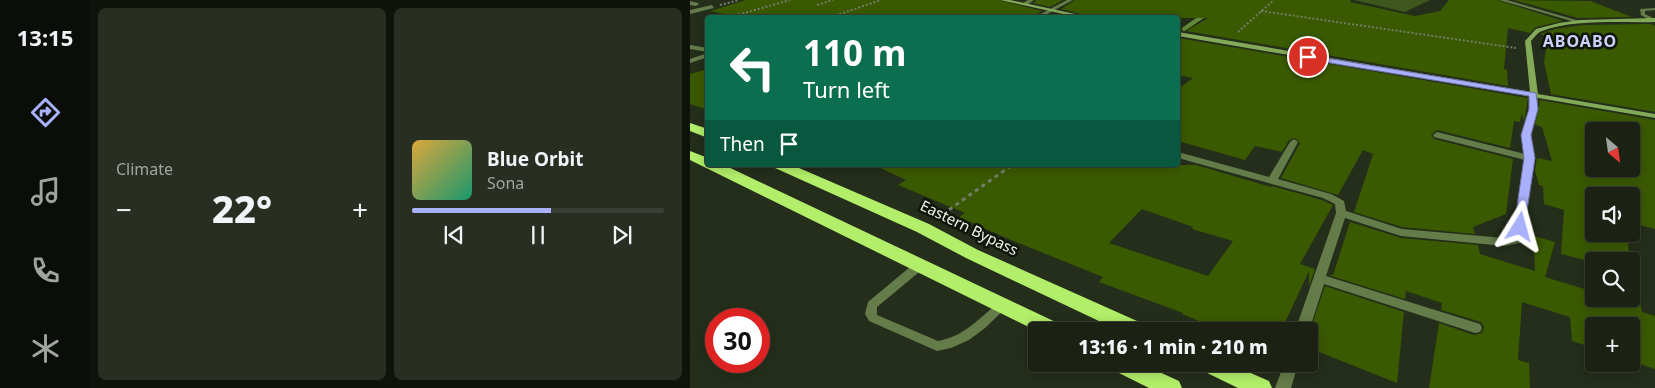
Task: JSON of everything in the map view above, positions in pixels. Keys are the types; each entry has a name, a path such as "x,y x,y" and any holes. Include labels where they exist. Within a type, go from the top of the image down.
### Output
{"highway":[{"path":"690,127 705,133"},
{"path":"690,154 705,162"},
{"path":"717,167 1037,322"},
{"name":"Eastern Bypass","path":"785,167 923,228 972,254 1119,322"},
{"path":"1137,372 1170,388"},
{"path":"1226,372 1261,388"}],"street":[{"path":"1002,0 1077,15"},
{"path":"1025,4 1032,0"},
{"path":"1041,15 1071,0"},
{"path":"1501,0 1580,22"},
{"path":"690,12 712,7"},
{"path":"1340,213 1401,232 1504,242 1516,240 1520,227 1530,158 1526,135 1533,109 1534,95 1528,42 1531,36 1538,30 1580,22 1654,20"},
{"path":"1180,34 1655,116"},
{"path":"690,47 705,50"},
{"path":"690,61 705,56"},
{"path":"1437,136 1530,158"},
{"path":"1272,181 1294,142"},
{"path":"1180,156 1328,196 1340,203 1340,213 1305,322"},
{"path":"1319,278 1475,328"},
{"path":"1283,388 1288,372"}],"lane":[{"path":"1654,20 1643,14 1642,10 1655,8"},
{"path":"920,265 872,305 871,314 873,318 937,346 948,345 961,341 1003,305"}],"path":[{"path":"712,7 740,0"},
{"path":"738,15 790,0"},
{"path":"818,5 833,0"},
{"path":"837,15 881,0"},
{"path":"1223,42 1253,20 1274,0"},
{"path":"1262,11 1529,50"},
{"path":"923,228 1009,167"}],"green space":[{"path":"1354,0 1430,0 1405,12"}],"building":[{"path":"746,0 998,0 1042,11 1036,15 728,15 710,11"},
{"path":"1036,0 1063,0 1050,7 1033,3"},
{"path":"1075,0 1351,0 1350,2 1415,16 1440,11 1449,0 1497,0 1563,21 1536,27 1530,33 1508,28 1504,69 1507,70 1508,86 1186,31 1208,18 1180,18 1180,15 1084,15 1061,9"},
{"path":"1514,0 1590,1 1632,17 1578,18"},
{"path":"1651,24 1655,26 1655,112 1551,94 1544,62 1548,37 1540,34 1555,29 1583,25"},
{"path":"1180,38 1528,98 1524,122 1522,113 1520,122 1514,121 1510,148 1437,130 1431,135 1434,139 1513,159 1506,214 1473,227 1475,234 1402,227 1354,212 1373,154 1363,150 1338,195 1281,178 1300,143 1295,138 1289,140 1282,152 1255,146 1245,160 1180,142 1180,88 1193,78 1180,75"},
{"path":"705,70 705,109 690,104 690,74"},
{"path":"1540,100 1655,120 1655,229 1640,225 1640,187 1585,187 1585,242 1628,242 1629,252 1585,252 1585,260 1561,254 1564,210 1544,204 1543,186 1539,185 1535,170 1537,158 1552,161 1542,127 1535,125"},
{"path":"1180,165 1196,165 1322,200 1333,205 1300,264 1315,269 1309,286 1309,271 1285,322 1201,322 1183,313 1099,282 1103,277 959,217 965,213 898,185 906,180 878,167 1180,167","holes":["1142,209 1193,227 1192,229 1233,241 1208,276 1109,243"]},
{"path":"1350,222 1401,238 1478,245 1480,254 1535,271 1534,236 1555,242 1545,277 1585,289 1585,307 1640,307 1640,305 1642,312 1655,316 1655,369 1640,364 1640,317 1585,317 1585,345 1572,341 1570,317 1522,302 1518,360 1529,363 1530,388 1429,388 1439,323 1474,335 1482,333 1484,327 1481,322 1441,310 1442,303 1406,291 1405,299 1328,275 1333,275"},
{"path":"1325,286 1404,312 1397,383 1318,352 1318,322 1313,322"}],"waterway":[{"path":"1184,29 1206,14"}],"district":[{"name":"ABOABO","path":"1580,41"}],"route":[{"path":"1308,57 1534,95 1533,109 1526,135 1530,158 1520,227"}]}
